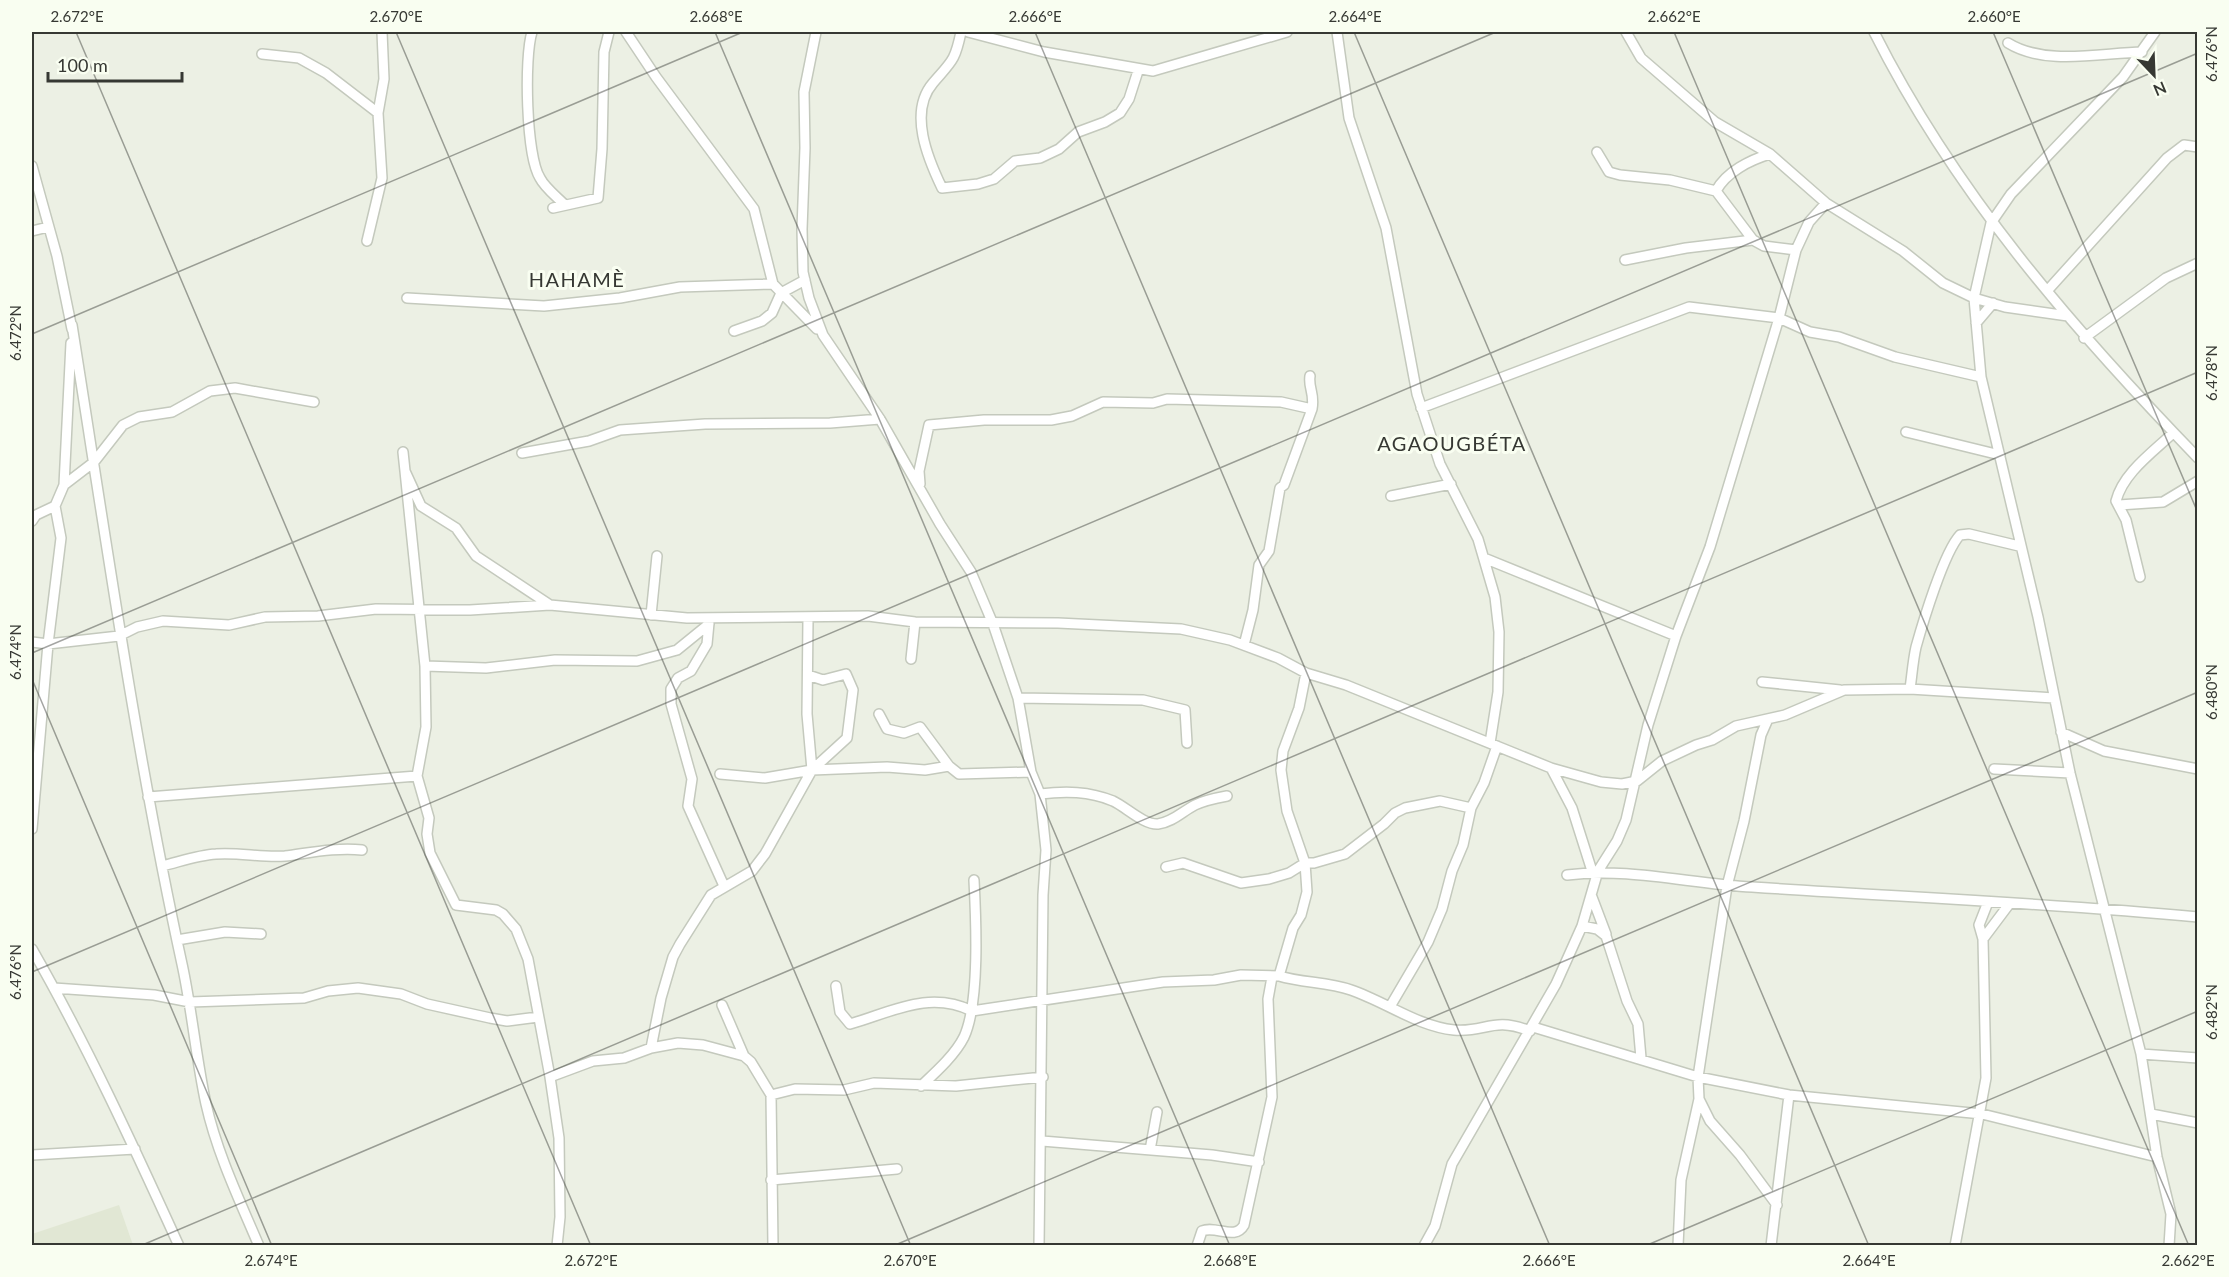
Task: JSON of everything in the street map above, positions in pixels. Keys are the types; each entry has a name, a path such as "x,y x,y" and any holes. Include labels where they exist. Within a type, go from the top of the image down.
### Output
{"street":[{"path":"367,241 382,178 378,113 384,79 382,32"},
{"path":"532,32 528,46 527,67 528,130 534,164 540,179 565,205"},
{"path":"553,208 598,198 602,149 604,52 609,32"},
{"path":"626,32 656,77 754,209 773,284 823,335"},
{"path":"816,32 804,92 805,148 802,229 805,280 815,319 823,335 880,419 940,524 972,572 993,624 1018,698 1031,772 1040,794 1046,850 1043,895 1043,1077 1039,1245"},
{"path":"961,32 952,63 932,84 922,115 921,134 927,158 942,188 978,184 994,179 1015,161 1040,158 1059,149 1078,132 1120,113 1129,99 1138,71"},
{"path":"968,32 1044,52 1138,71 1154,72 1287,32"},
{"path":"1338,32 1349,118 1386,228 1421,408 1435,451 1472,525 1484,558 1494,597 1499,632 1494,745 1484,783 1471,808 1463,845 1428,942 1391,1005"},
{"path":"1626,32 1641,58 1715,122 1770,154 1826,203 1903,251 1943,283 1974,298 2068,316"},
{"path":"1874,32 1911,98 1990,223 2048,291 2084,338 2198,458"},
{"path":"2155,32 2123,77 2011,194 1990,223 1974,298 1981,377 2019,546 2038,617 2070,773 2141,1054 2157,1157 2171,1214 2169,1245"},
{"path":"2008,43 2019,50 2074,56 2142,52"},
{"path":"262,54 299,58 326,73 378,113"},
{"path":"2048,291 2166,158 2184,145 2198,147"},
{"path":"1597,152 1610,172 1670,180 1716,191 1753,240 1764,246 1796,250"},
{"path":"1716,191 1722,181 1739,169 1770,154"},
{"path":"32,166 34,182 48,227 72,325 119,636 148,797 190,1002 206,1104 222,1160 259,1245"},
{"path":"1595,871 1617,841 1626,820 1648,725 1676,636 1710,547 1779,318 1796,250 1809,222 1826,203"},
{"path":"32,231 48,227"},
{"path":"1625,260 1686,248 1753,240"},
{"path":"2084,338 2166,278 2198,263"},
{"path":"734,331 762,321 772,313 781,293 805,280"},
{"path":"407,298 544,306 620,298 680,287 773,284"},
{"path":"1976,323 1993,303"},
{"path":"1421,408 1678,309 1709,307 1779,318 1810,332 1839,337 1894,357 1981,377"},
{"path":"32,829 48,644 61,538 55,506 64,484 72,325"},
{"path":"1244,645 1253,610 1259,565 1269,551 1280,488 1284,485 1312,409 1314,396 1309,382 1310,376"},
{"path":"64,484 94,462 123,425 131,420 172,412 210,391 235,388 314,402"},
{"path":"920,488 919,471 929,425 984,420 1051,420 1072,416 1103,402 1153,403 1167,399 1281,402 1312,409"},
{"path":"522,453 589,441 620,430 705,424 830,423 880,419"},
{"path":"1906,432 2000,455"},
{"path":"2140,577 2126,520 2116,501 2122,484 2173,433"},
{"path":"403,452 425,666 426,728 417,776 429,818 427,842 453,902 458,906 496,910 516,928 528,959 550,1077 560,1160 560,1217 557,1245"},
{"path":"405,471 421,506 456,528 476,556 550,605"},
{"path":"2119,505 2163,502 2198,481"},
{"path":"1391,496 1451,484"},
{"path":"32,521 36,515 55,506"},
{"path":"1910,689 1915,649 1943,566 1954,541 1960,535 1969,534 2019,546"},
{"path":"651,615 657,556"},
{"path":"1484,558 1676,636"},
{"path":"32,642 48,644 119,636 137,627 162,621 229,625 277,616 318,616 376,609 510,609 550,605 710,621 868,616 915,622 1058,623 1181,629 1244,645 1306,673 1346,685 1551,768 1601,782 1622,784 1636,781 1676,754 1712,740 1737,726 1785,715 1844,690"},
{"path":"808,619 807,714 812,771"},
{"path":"425,666 486,668 555,660 598,663 638,661 677,650 710,621"},
{"path":"710,621 707,644 691,671 678,678 671,689 671,704 692,779 688,806 724,886"},
{"path":"911,659 915,622"},
{"path":"1197,1245 1202,1231 1206,1229 1235,1233 1241,1231 1259,1162 1272,1097 1268,999 1293,928 1301,915 1307,892 1305,862 1287,811 1281,770 1283,751 1299,708 1306,673"},
{"path":"651,1048 673,957 704,904 724,886 752,871 765,854 812,771 847,738 853,690 846,674 823,680 808,675"},
{"path":"1762,682 1794,687 1844,690 1910,689 2054,698"},
{"path":"1018,698 1143,700 1185,710 1187,743"},
{"path":"879,714 887,729 904,733 920,727 949,766 960,774 1031,772"},
{"path":"1678,1245 1681,1180 1699,1100 1698,1077 1726,886 1744,821 1761,735 1768,718"},
{"path":"2061,732 2104,751 2198,769"},
{"path":"720,774 765,778 812,771 887,767 925,770 949,766"},
{"path":"1424,1245 1435,1226 1452,1164 1532,1029 1582,926 1592,897 1595,871 1572,808 1551,768"},
{"path":"1994,769 2070,773"},
{"path":"148,797 417,776"},
{"path":"1040,794 1064,791 1092,795 1112,801 1147,821 1158,824 1172,819 1202,801 1227,796"},
{"path":"1166,867 1183,863 1241,883 1289,873 1305,862 1314,863 1345,854 1384,825 1395,813 1405,808 1440,801 1471,808"},
{"path":"162,866 213,854 285,856 304,851 326,853 344,848 362,850"},
{"path":"1567,875 1595,871 1726,886 2105,908 2198,917"},
{"path":"921,1086 938,1070 963,1037 972,1011 974,880"},
{"path":"1592,897 1627,1001 1638,1023 1641,1058"},
{"path":"1955,1245 1982,1114 1987,1066 1984,1042 1983,939 1979,925 1988,902"},
{"path":"1983,939 2010,903"},
{"path":"1582,926 1597,929 1606,936"},
{"path":"177,940 225,932 261,934"},
{"path":"32,949 135,1149 179,1245"},
{"path":"836,986 840,1012 850,1024 922,1002 944,1000 972,1011 1163,982 1214,980 1242,975 1276,977 1348,989 1391,1005 1416,1020 1454,1030 1504,1023 1641,1058 1698,1077 1789,1095 1982,1114 2157,1157"},
{"path":"54,988 154,995 190,1002 304,998 328,991 358,988 401,994 427,1004 507,1021 538,1017"},
{"path":"722,1005 744,1056"},
{"path":"550,1077 593,1061 624,1058 651,1048 678,1043 704,1045 744,1056 751,1062 771,1095 773,1245"},
{"path":"2141,1054 2198,1058"},
{"path":"771,1095 795,1089 844,1090 874,1083 956,1086 1043,1077"},
{"path":"1771,1245 1789,1095"},
{"path":"1699,1100 1710,1121 1740,1155 1777,1205"},
{"path":"1150,1150 1157,1112"},
{"path":"2151,1114 2198,1123"},
{"path":"1042,1141 1212,1155 1259,1162"},
{"path":"32,1155 135,1149"},
{"path":"771,1180 897,1169"}],"shaded area":[{"path":"119,1205 133,1245 32,1245 32,1234"}],"district":[{"name":"HAHAMÈ","path":"577,279"},
{"name":"AGAOUGBÉTA","path":"1452,443"}]}
